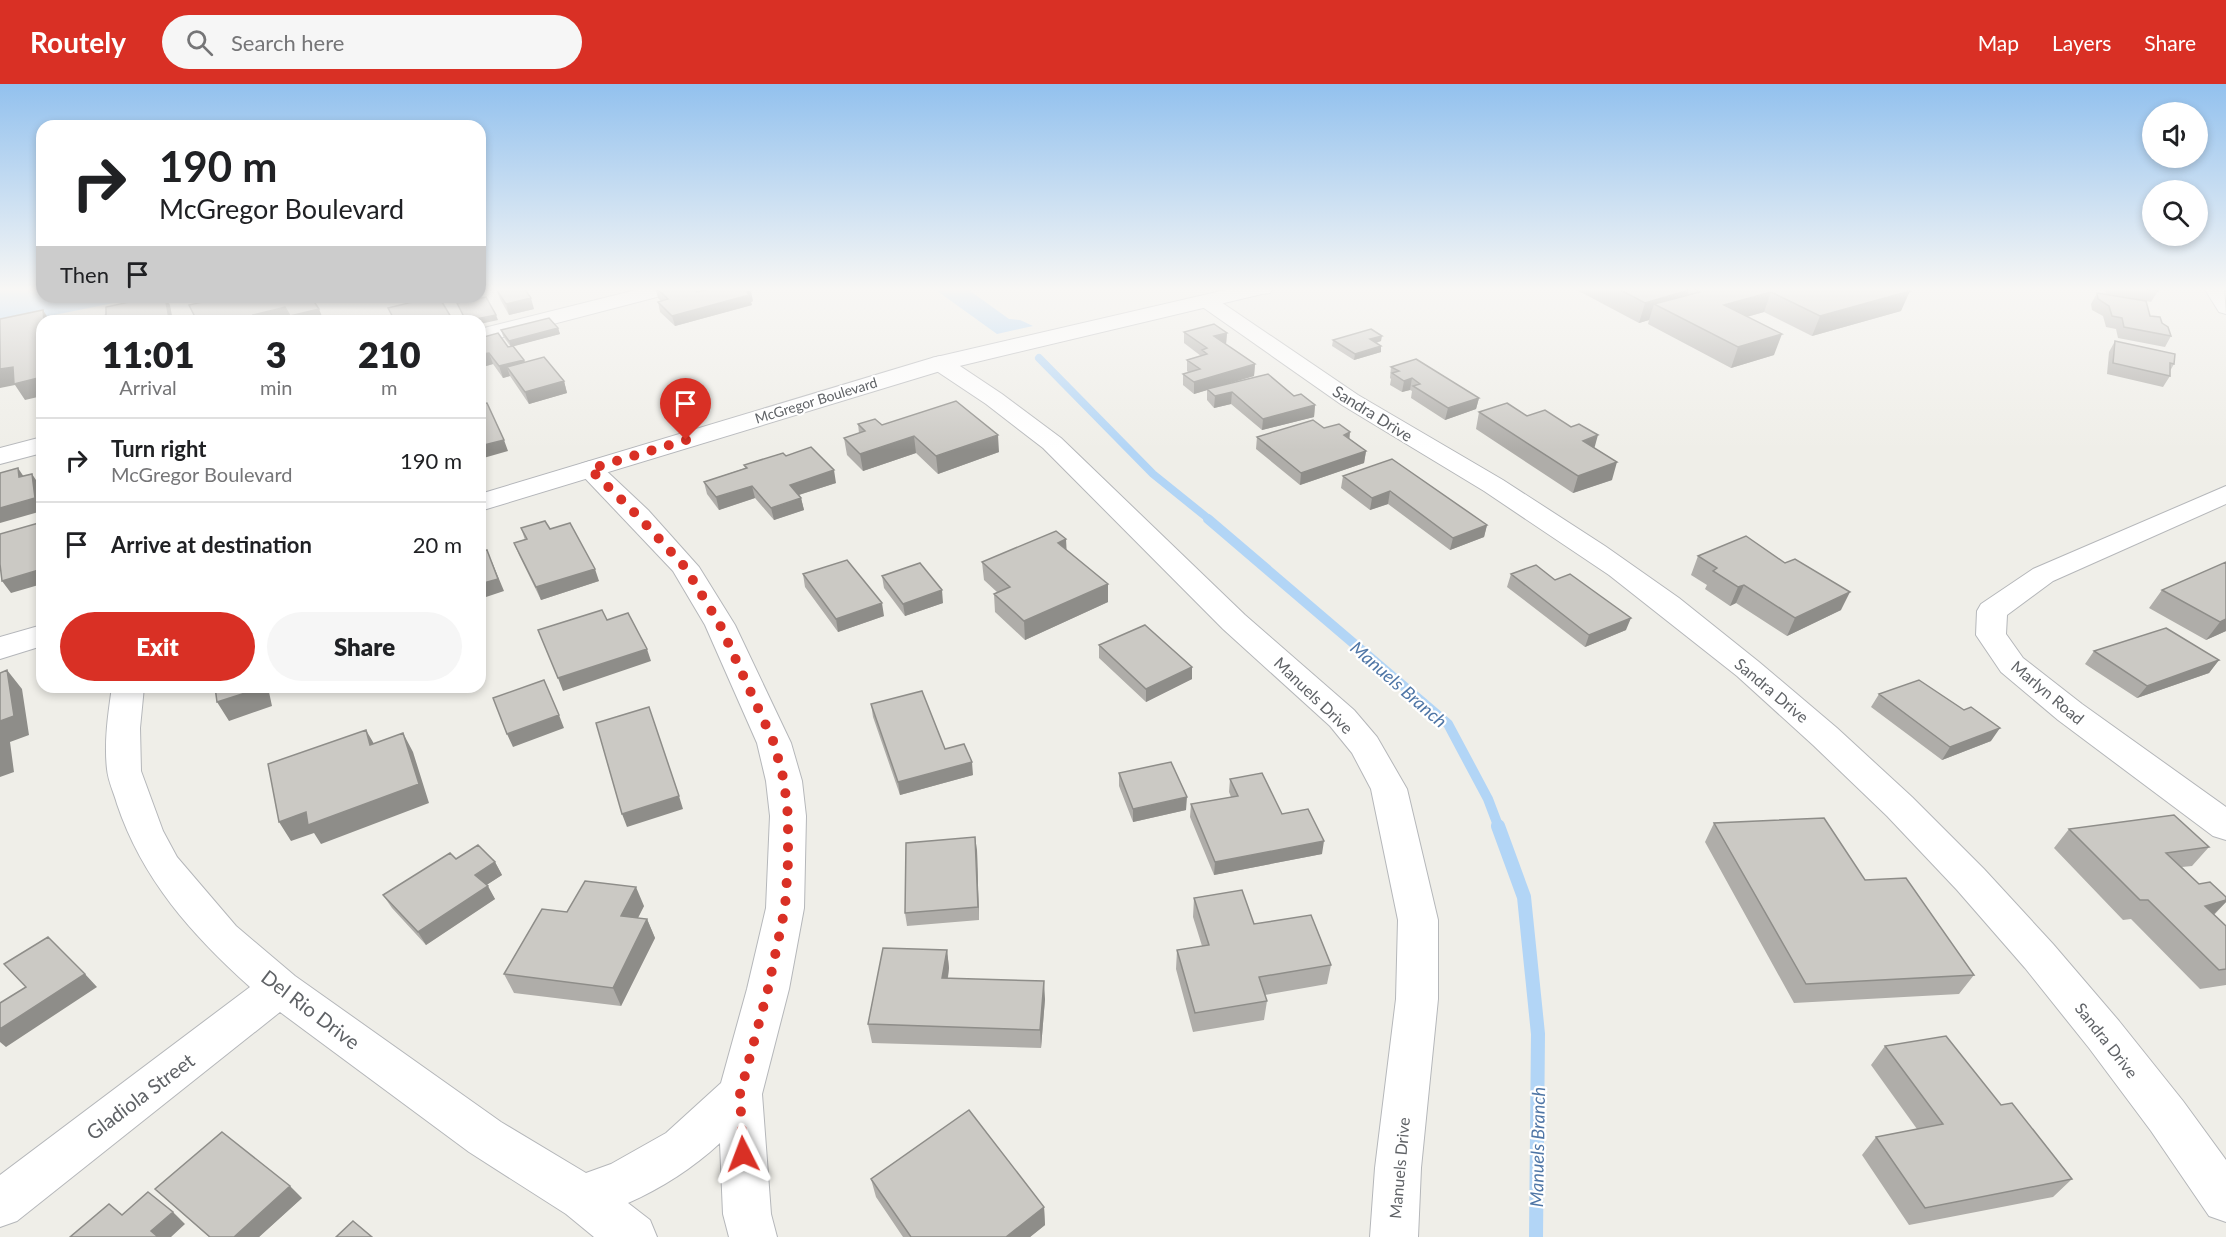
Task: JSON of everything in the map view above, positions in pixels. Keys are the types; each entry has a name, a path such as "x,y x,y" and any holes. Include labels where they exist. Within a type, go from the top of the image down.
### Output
{"main road":[{"name":"McGregor Boulevard","path":"486,501 940,363 1025,342"},
{"path":"0,648 36,637"}],"street":[{"name":"Sandra Drive","path":"1266,342 1351,400 1571,535 1667,604 1807,720 1900,806 1966,873 2034,950 2155,1102 2226,1199"},
{"name":"Manuels Drive","path":"940,363 994,399 1052,443 1234,622 1342,718 1365,746 1389,789 1418,920 1417,999 1398,1168 1394,1237"},
{"path":"0,456 36,447"},
{"path":"590,469 685,567 725,636 774,743 784,781 788,816 785,908 768,989 740,1094 747,1214 753,1237"},
{"name":"Marlyn Road","path":"2226,494 2043,576 1992,610 1991,635 2012,665 2070,712 2226,826"},
{"name":"Del Rio Drive","path":"127,693 123,728 124,771 145,832 164,867 222,938 280,988 485,1137 583,1198 633,1237"},
{"name":"Gladiola Street","path":"0,1204 280,988"},
{"path":"583,1198 627,1180 682,1148 740,1094"}],"building":[{"path":"0,342 36,342 36,378 14,384 13,367 0,369"},
{"path":"486,342 504,342 508,347 513,346 524,360 499,366 489,353 486,353"},
{"path":"1198,342 1223,342 1255,364 1194,382 1183,374 1200,369 1187,360 1207,354 1202,350 1207,348"},
{"path":"1336,342 1374,342 1381,346 1355,354"},
{"path":"1728,342 1756,342 1738,347"},
{"path":"2115,342 2175,354 2174,364 2170,363 2170,376 2113,363"},
{"path":"544,357 564,381 525,392 507,367"},
{"path":"1416,359 1479,398 1448,408 1413,386 1420,384 1412,378 1404,381 1392,373 1399,371 1391,367"},
{"path":"1268,374 1294,396 1301,394 1315,405 1263,419 1232,392 1215,396 1207,389"},
{"path":"956,401 998,435 936,456 914,436 860,454 844,438 865,431 858,424 875,419 882,425"},
{"path":"486,403 504,440 486,444"},
{"path":"1507,403 1527,416 1545,410 1571,427 1579,424 1598,435 1583,441 1617,462 1578,476 1479,412"},
{"path":"1313,420 1324,428 1339,424 1350,432 1344,435 1366,451 1301,473 1257,437"},
{"path":"811,447 834,470 790,485 801,498 771,508 752,486 716,497 704,482 747,468 744,465 783,453 786,456"},
{"path":"1392,459 1487,525 1453,538 1390,491 1372,498 1343,476"},
{"path":"18,468 19,477 32,474 35,498 0,508 0,473"},
{"path":"545,521 550,529 570,523 595,569 536,587 514,543 527,539 521,528"},
{"path":"36,524 36,571 2,581 0,534"},
{"path":"1056,531 1066,539 1058,543 1108,584 1024,621 994,594 1010,587 982,562"},
{"path":"1746,536 1785,563 1795,559 1850,592 1795,618 1744,585 1738,587 1713,571 1717,568 1698,556"},
{"path":"486,550 498,579 486,582"},
{"path":"847,560 882,603 836,619 803,574"},
{"path":"2226,562 2226,619 2220,622 2162,590"},
{"path":"920,563 942,590 903,604 882,576"},
{"path":"1536,565 1555,580 1570,574 1631,618 1589,635 1511,574"},
{"path":"602,610 607,620 628,613 647,649 558,678 538,630"},
{"path":"1145,625 1192,667 1146,689 1099,645"},
{"path":"2166,628 2219,660 2147,686 2094,651"},
{"path":"7,670 14,716 0,721 0,673"},
{"path":"544,680 559,715 507,734 493,698"},
{"path":"1919,680 1964,710 1971,707 2000,728 1950,747 1879,694"},
{"path":"922,691 945,749 964,744 972,762 898,782 871,704"},
{"path":"216,693 245,693 217,702"},
{"path":"649,707 679,796 622,814 596,723"},
{"path":"366,730 370,745 403,733 419,784 308,825 306,812 279,822 268,764"},
{"path":"1171,762 1187,797 1133,809 1119,773"},
{"path":"1262,773 1282,814 1308,809 1324,841 1215,862 1191,804 1238,796 1230,779"},
{"path":"2174,815 2209,847 2166,853 2199,884 2210,882 2226,897 2226,900 2205,906 2226,926 2226,969 2219,970 2148,900 2140,900 2069,829"},
{"path":"1824,818 1865,880 1906,878 1974,975 1806,984 1714,823"},
{"path":"975,837 978,907 905,913 906,843"},
{"path":"478,845 495,862 475,875 488,886 418,932 383,895 450,853 456,859"},
{"path":"585,881 636,887 621,916 647,919 613,988 504,974 542,909 567,912"},
{"path":"1242,890 1254,924 1311,915 1331,965 1259,977 1267,1001 1195,1013 1177,950 1209,945 1194,898"},
{"path":"48,937 85,974 0,1029 0,1003 26,987 4,964"},
{"path":"883,948 947,950 942,978 1044,981 1040,1030 868,1024"},
{"path":"1946,1036 2001,1105 2012,1103 2072,1179 1925,1208 1876,1137 1943,1124 1885,1046"},
{"path":"969,1110 1044,1207 1006,1237 911,1237 871,1179"},
{"path":"222,1132 290,1186 234,1237 210,1237 155,1189"},
{"path":"148,1192 173,1212 151,1231 158,1237 70,1237 109,1204 122,1215"},
{"path":"353,1221 372,1237 336,1237"}],"waterway":[{"name":"Manuels Branch","path":"1039,358 1153,474 1210,520"},
{"name":"Manuels Branch","path":"1208,519 1448,724 1488,799 1499,828"},
{"name":"Manuels Branch","path":"1498,826 1524,897 1538,1034 1536,1237"}],"route":[{"path":"686,440 590,469 685,567 720,625 774,743 784,781 788,816 785,908 768,989 740,1094 743,1154"}]}
